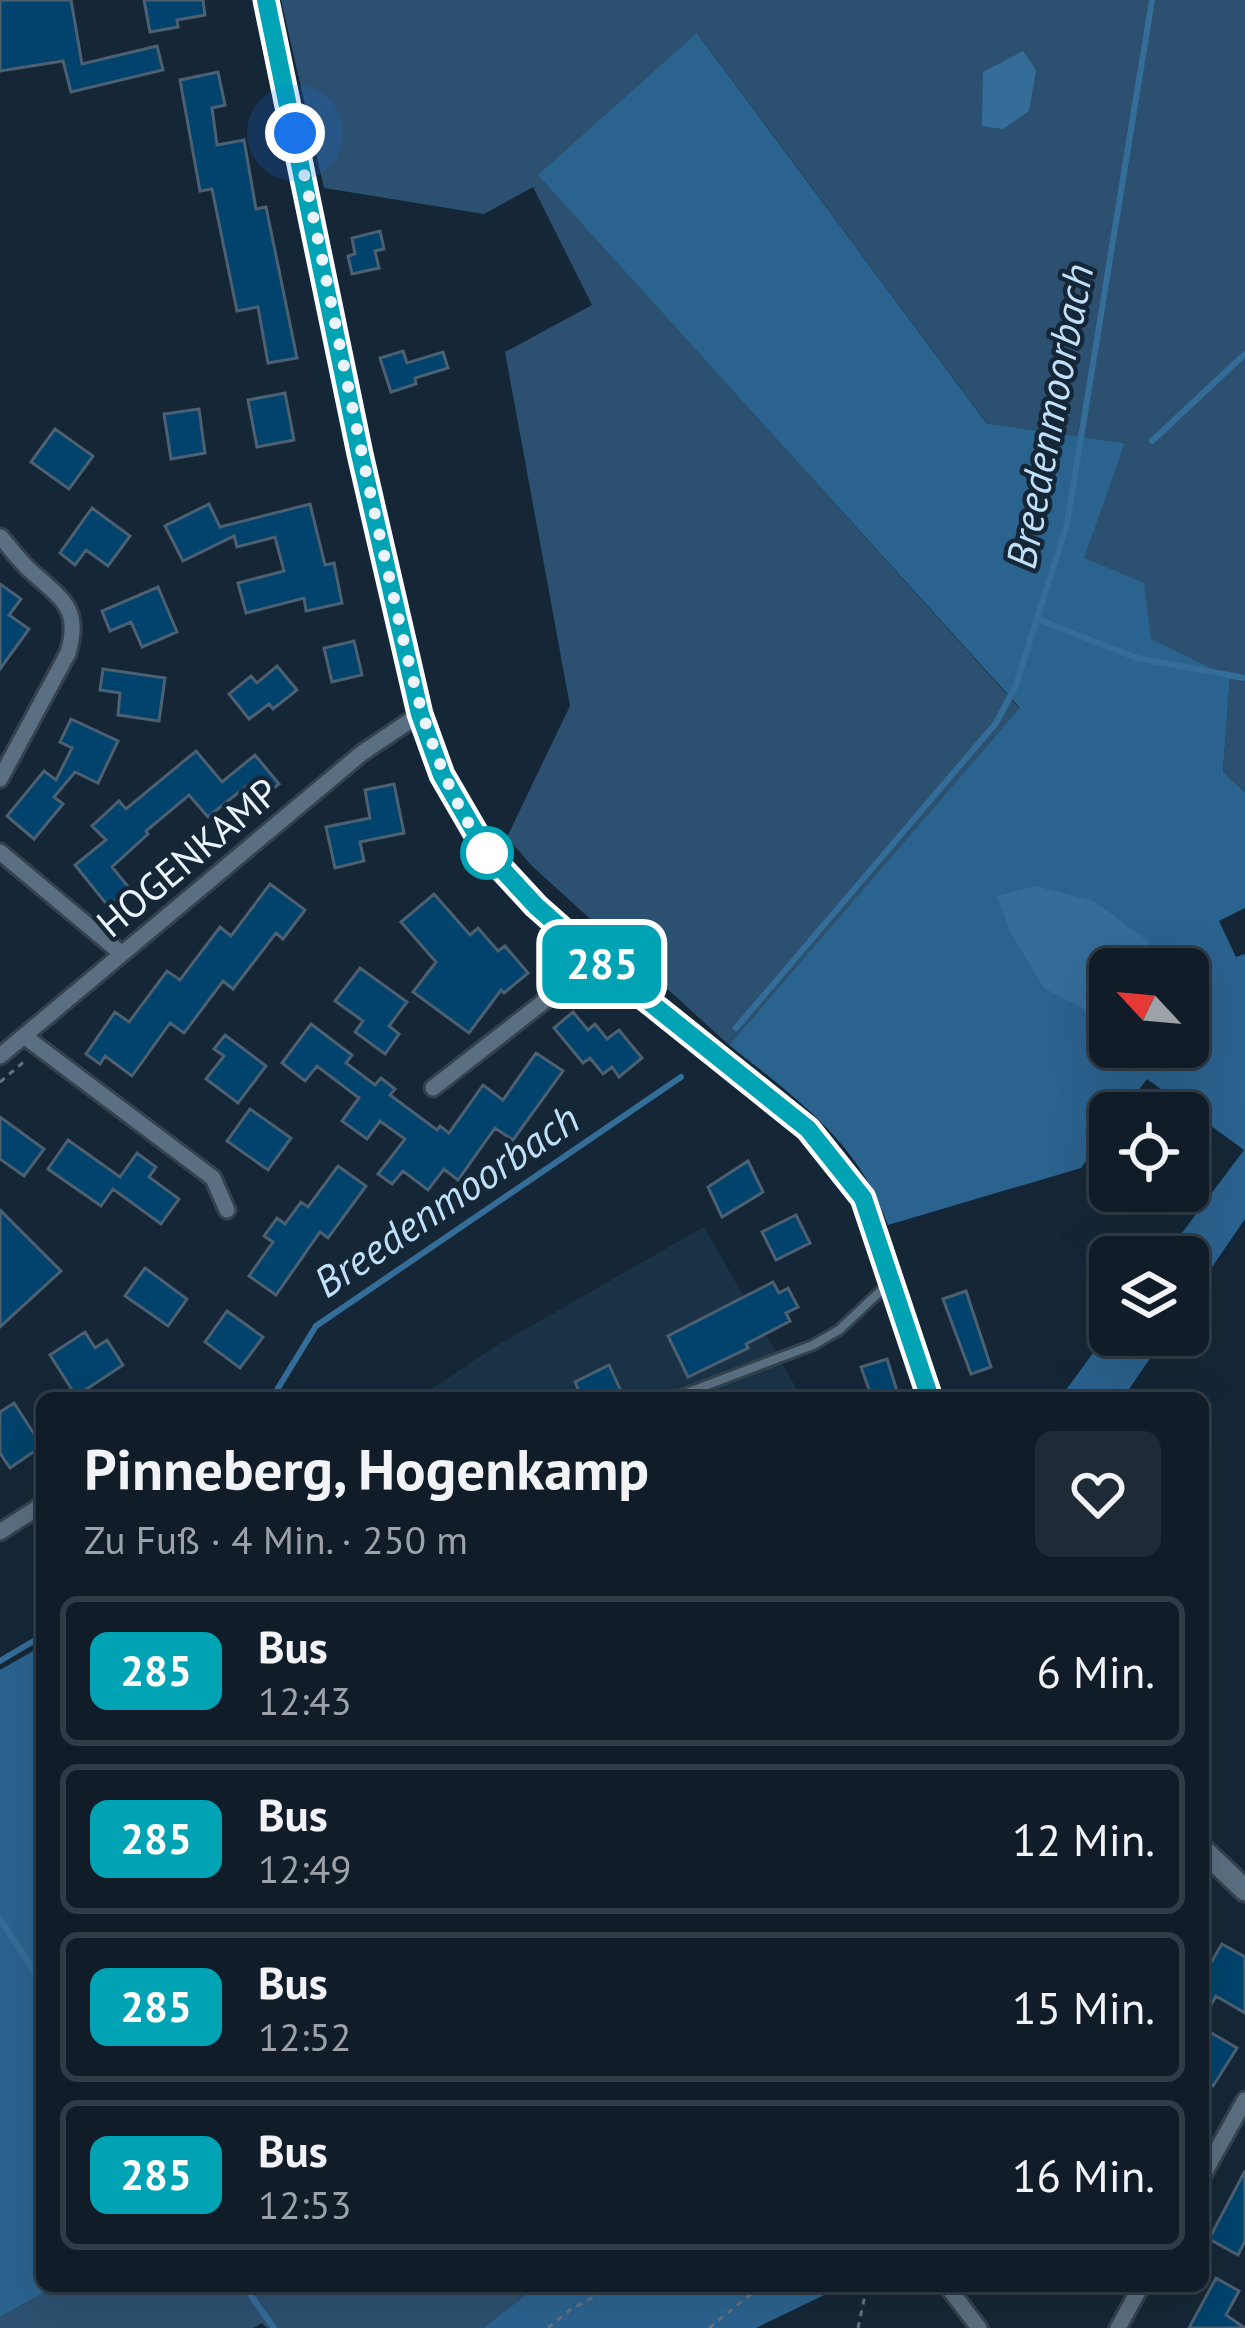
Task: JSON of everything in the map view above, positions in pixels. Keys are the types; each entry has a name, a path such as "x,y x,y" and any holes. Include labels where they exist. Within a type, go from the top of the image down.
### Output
{"street":[{"path":"266,0 360,454 420,714 442,775 478,841 536,906 808,1129 863,1198 928,1392"},
{"path":"0,779 68,653 75,631 57,592 29,571 1,537"},
{"name":"HOGENKAMP","path":"0,1056 362,753 420,714"},
{"path":"0,852 122,955"},
{"path":"433,1088 597,960"},
{"path":"24,1036 213,1178 227,1210"},
{"path":"0,1532 36,1508"},
{"path":"1209,1856 1245,1890"},
{"path":"1209,2164 1245,2100"},
{"path":"952,2292 979,2328"},
{"path":"1118,2328 1139,2292"}],"lane":[{"path":"689,1392 814,1345 839,1330 893,1279"}],"path":[{"path":"548,2328 603,2292"},
{"path":"709,2328 754,2292"},
{"path":"858,2328 866,2292"}],"shaded area":[{"path":"281,0 1245,0 1245,792 1223,772 1230,677 1150,639 1083,558 1125,443 988,425 698,34 539,175 1020,709 729,1045 532,866 507,837 570,706 505,352 592,305 533,187 484,214 324,188"},
{"path":"697,33 987,424 1125,443 1084,558 1144,583 1151,639 1230,677 1223,772 1245,792 1245,908 1219,921 1236,957 1245,954 1245,1219 1209,1271 1209,1236 1180,1236 1198,1212 1209,1212 1209,1197 1244,1150 1209,1124 1209,1092 1165,1092 1147,1079 1137,1092 1089,1092 1089,1157 1081,1168 888,1225 876,1196 843,1146 801,1103 729,1045 1020,708 538,175"},
{"path":"1023,51 1036,70 1029,111 1003,129 982,126 983,72"},
{"path":"1035,886 1094,901 1148,941 1148,948 1089,948 1089,1012 1044,988 1010,931 997,896"},
{"path":"704,1227 799,1392 427,1392 496,1346"},
{"path":"1091,1356 1152,1356 1127,1392 1064,1392"},
{"path":"36,1649 36,2292 45,2292 0,2317 0,1670"},
{"path":"45,2292 529,2292 483,2328 267,2328 262,2323 253,2328 0,2328 0,2317"},
{"path":"529,2292 831,2292 756,2328 483,2328"}],"building":[{"path":"0,0 71,0 82,64 157,46 163,70 71,92 63,61 0,71"},
{"path":"144,0 203,0 205,15 150,32"},
{"path":"218,72 225,105 212,108 217,145 244,140 256,209 266,207 297,358 268,363 258,307 237,311 212,189 200,191 180,80"},
{"path":"380,231 384,249 375,251 379,268 352,274 348,256 355,254 352,238"},
{"path":"403,351 407,363 443,352 448,368 391,392 380,358"},
{"path":"285,393 294,440 257,447 248,400"},
{"path":"199,409 205,453 171,459 164,414"},
{"path":"55,429 93,456 69,489 31,462"},
{"path":"209,504 220,527 310,504 325,565 334,563 342,603 306,611 304,598 246,613 238,583 284,571 275,537 237,547 234,536 183,561 165,526"},
{"path":"92,508 130,536 108,566 86,550 75,565 60,553"},
{"path":"0,584 21,599 9,615 29,629 0,669"},
{"path":"158,587 177,632 142,647 131,622 110,631 102,611"},
{"path":"354,641 362,675 332,682 324,648"},
{"path":"277,666 297,690 273,709 269,704 249,719 229,694 251,676 257,683"},
{"path":"103,669 165,678 159,721 118,715 120,693 100,690"},
{"path":"71,719 118,741 98,783 75,772 54,797 63,804 34,839 7,816 44,771 56,780 72,748 60,742"},
{"path":"196,751 222,782 255,755 279,784 261,798 249,784 208,817 189,795 112,867 130,889 108,906 75,865 106,840 92,826 119,801 126,809"},
{"path":"394,784 404,833 360,842 364,861 335,868 326,827 370,818 365,790"},
{"path":"270,884 305,910 283,939 276,933 233,989 223,981 184,1033 170,1023 132,1076 105,1056 100,1064 86,1054 115,1012 129,1022 167,971 180,980 220,927 231,936"},
{"path":"434,894 470,935 478,928 498,951 505,946 528,973 504,993 501,990 469,1033 413,992 436,962 401,922"},
{"path":"360,968 407,1002 389,1026 399,1034 385,1054 355,1032 363,1021 335,1001"},
{"path":"573,1012 588,1030 595,1024 607,1039 619,1030 642,1058 619,1077 612,1067 603,1074 590,1058 583,1063 554,1028"},
{"path":"311,1024 352,1055 346,1063 375,1085 381,1078 395,1089 390,1095 437,1130 440,1126 449,1133 483,1085 503,1100 536,1053 563,1071 513,1140 495,1128 458,1180 444,1169 428,1190 403,1171 392,1184 378,1174 405,1139 380,1121 367,1139 342,1121 359,1098 317,1066 305,1081 282,1063"},
{"path":"225,1035 266,1066 238,1103 206,1079 224,1056 214,1049"},
{"path":"250,1109 291,1138 268,1170 227,1141"},
{"path":"0,1117 44,1149 24,1176 0,1159"},
{"path":"68,1140 120,1177 137,1153 156,1167 149,1177 179,1199 161,1224 113,1189 101,1206 48,1169"},
{"path":"748,1161 763,1192 722,1217 708,1187"},
{"path":"338,1166 366,1186 328,1238 320,1232 276,1295 249,1276 273,1242 264,1236 277,1218 285,1224 301,1202 308,1207"},
{"path":"0,1210 61,1271 0,1327"},
{"path":"796,1215 810,1243 776,1260 762,1232"},
{"path":"145,1268 187,1299 168,1326 125,1296"},
{"path":"773,1282 779,1293 788,1288 798,1307 786,1313 790,1321 688,1377 668,1336"},
{"path":"966,1291 991,1367 971,1374 943,1299"},
{"path":"227,1311 263,1337 240,1368 205,1342"},
{"path":"85,1332 95,1348 107,1340 123,1365 82,1392 73,1392 50,1355"},
{"path":"887,1359 897,1391 870,1392 861,1367"},
{"path":"609,1365 621,1392 579,1392 575,1382"},
{"path":"14,1403 36,1437 36,1450 10,1468 0,1453 0,1412"},
{"path":"1222,1944 1245,1957 1245,2013 1216,1996 1209,2008 1209,1966"},
{"path":"1209,2032 1237,2048 1213,2086 1209,2084"},
{"path":"1245,2171 1245,2241 1238,2255 1209,2239"},
{"path":"1216,2278 1239,2291 1226,2315 1245,2328 1189,2328"}],"waterway":[{"name":"Breedenmoorbach","path":"736,1028 996,723 1016,685 1067,524 1152,0"},
{"path":"1152,441 1245,354"},
{"path":"1037,619 1137,658 1245,678"},
{"name":"Breedenmoorbach","path":"276,1392 316,1326 681,1077"},
{"name":"Breedenmoorbach","path":"0,1661 36,1640"},
{"path":"0,1919 36,1974"},
{"path":"248,2292 274,2328"}],"bus line":[{"name":"285","path":"266,0 360,454 420,714 442,775 488,854 536,906 808,1129 863,1198 928,1392"}],"route":[{"path":"295,133 360,454 420,714 442,775 487,853"}]}
